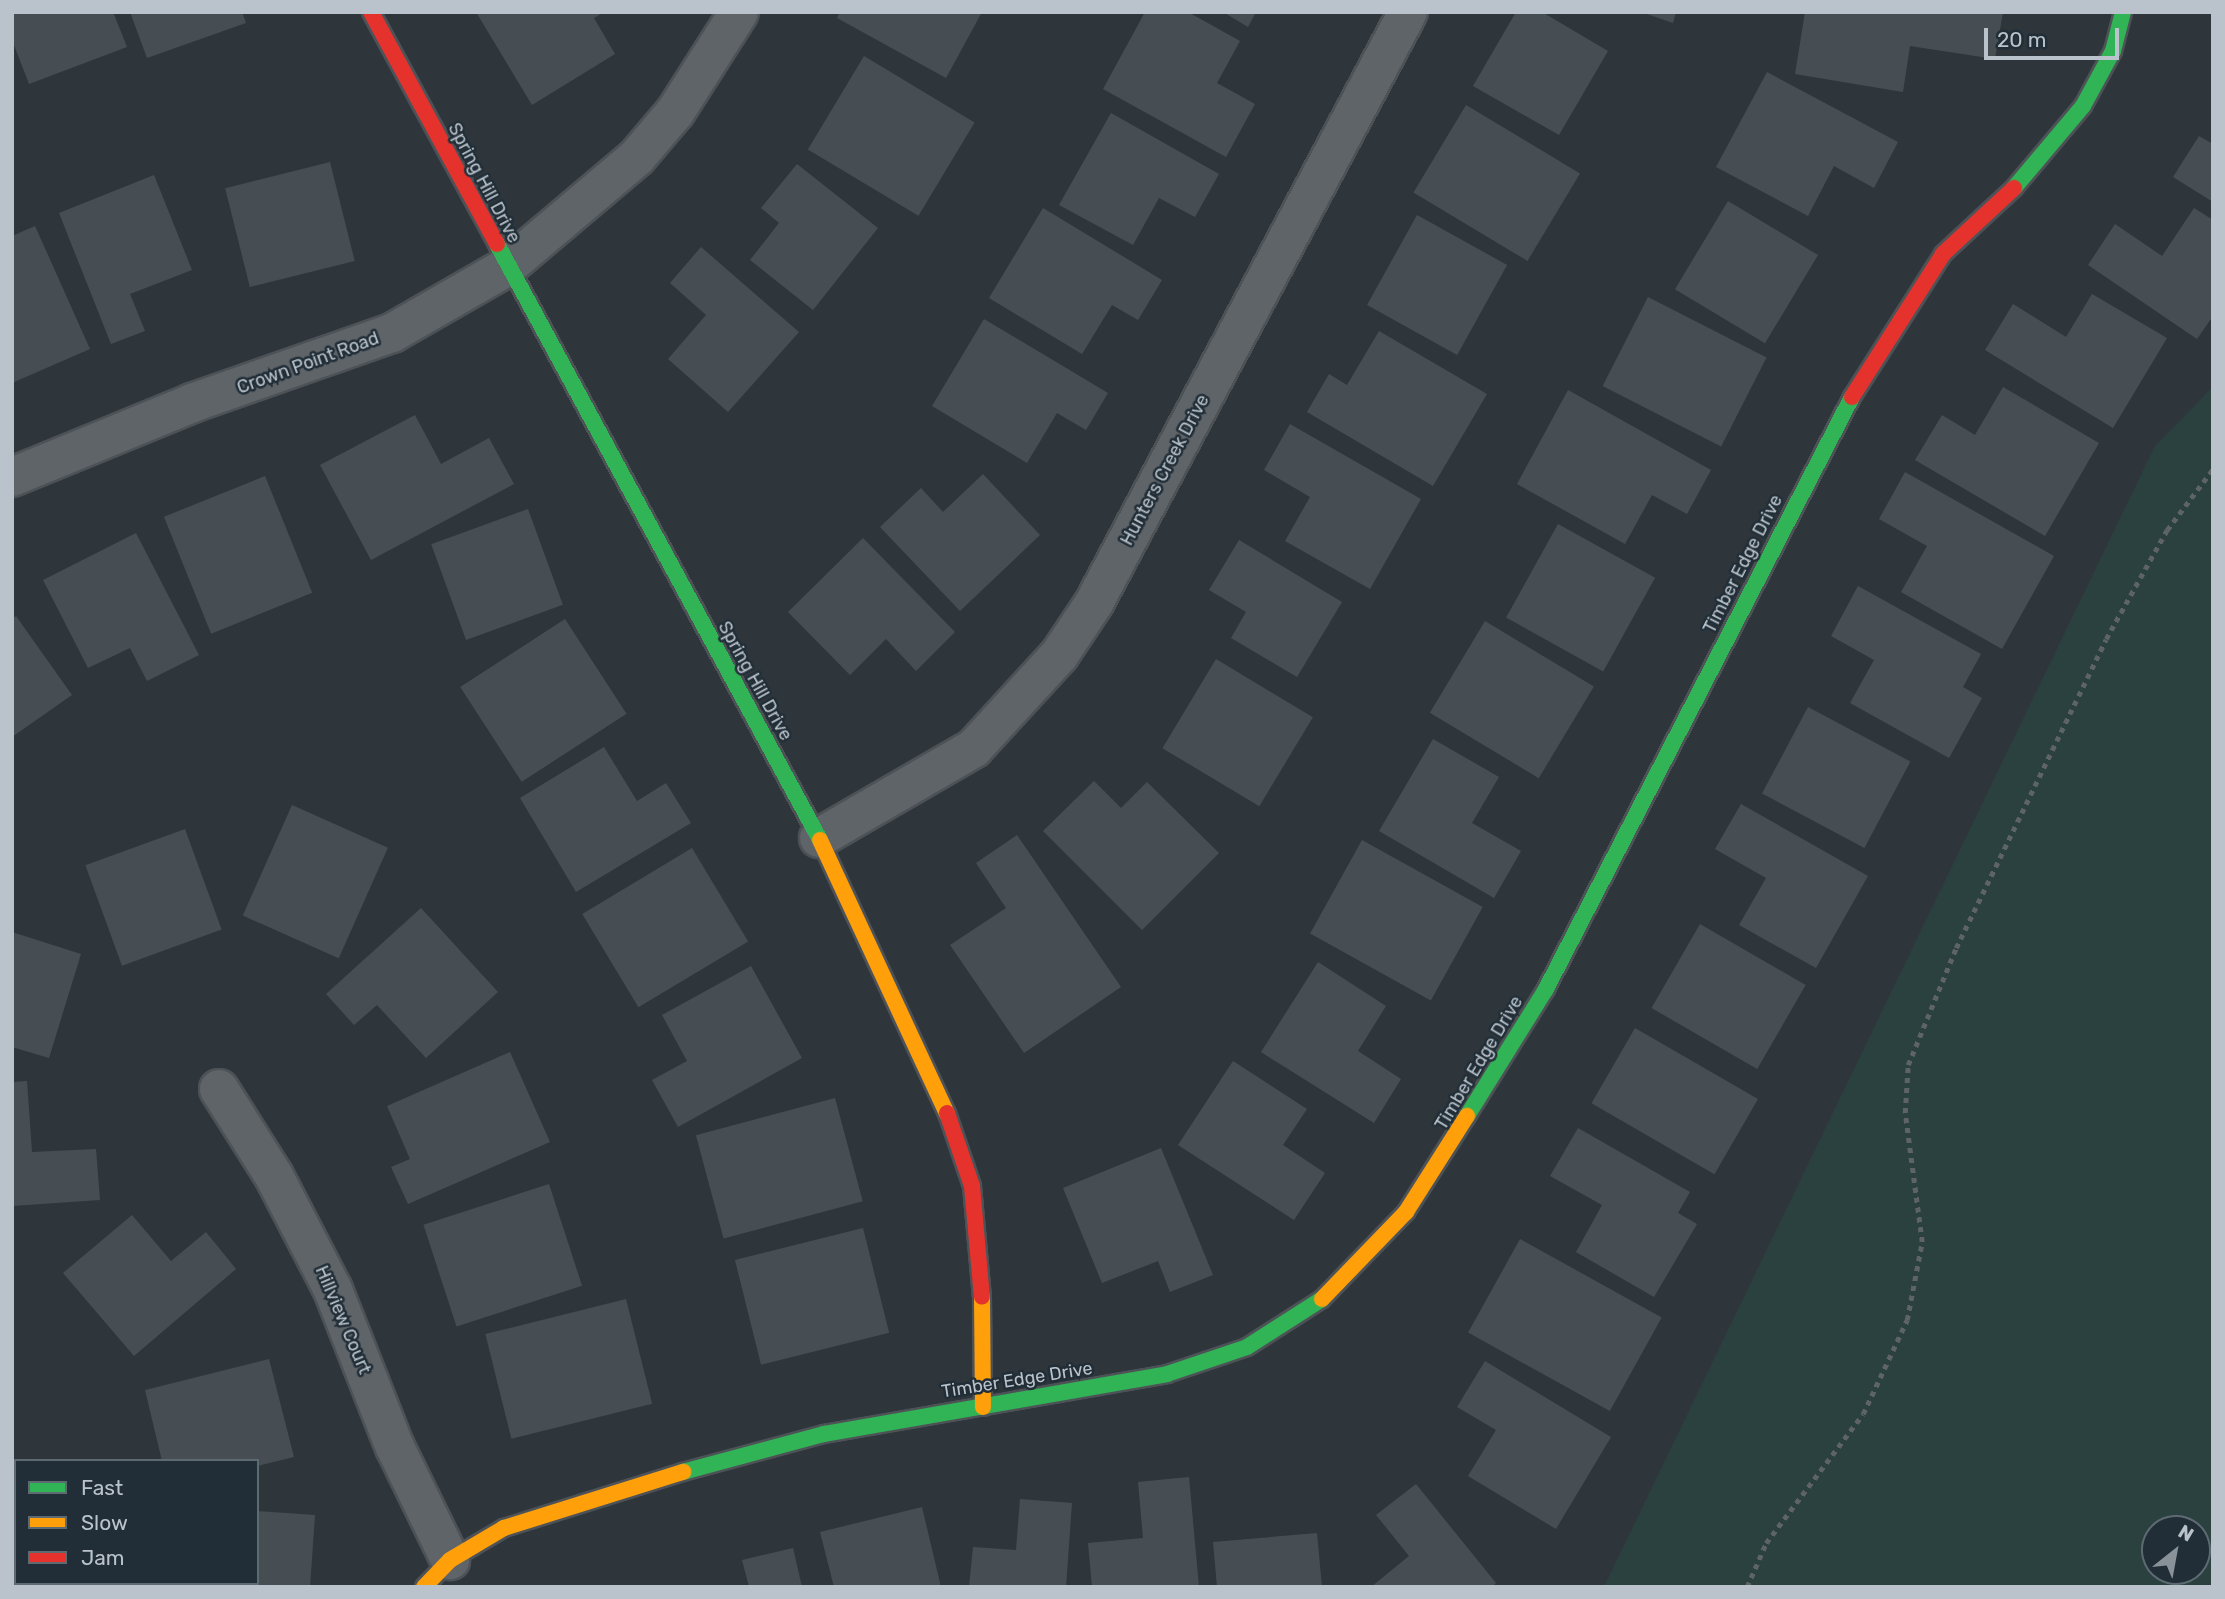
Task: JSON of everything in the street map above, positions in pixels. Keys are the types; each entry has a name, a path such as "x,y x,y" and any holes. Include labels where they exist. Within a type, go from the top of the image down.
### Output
{"street":[{"name":"Spring Hill Drive","path":"371,12 819,838 946,1110 972,1186 982,1263 983,1408"},
{"name":"Crown Point Road","path":"12,477 192,403 392,332 507,267 637,157 676,111 739,12"},
{"name":"Hunters Creek Drive","path":"819,838 974,748 1023,701 1060,654 1101,590 1408,12"},
{"name":"Timber Edge Drive","path":"437,1574 504,1528 570,1503 824,1434 1167,1374 1247,1347 1308,1310 1406,1212 1546,989 1870,361 1943,254 2031,173 2083,106 2113,51 2123,12"},
{"name":"Hillview Court","path":"219,1089 274,1177 333,1290 395,1447 437,1574"}],"path":[{"path":"1747,1587 1766,1543 1863,1414 1907,1320 1922,1242 1905,1113 1908,1065 1956,948 2106,639 2167,530 2213,469"}],"green space":[{"path":"2213,387 2213,1587 1604,1587 2155,446"}],"building":[{"path":"12,12 113,12 127,47 29,84 12,40"},
{"path":"130,12 242,12 246,23 147,58"},
{"path":"476,12 604,12 594,18 615,54 532,105"},
{"path":"840,12 982,12 946,78 837,18"},
{"path":"1145,12 1188,12 1240,41 1217,83 1255,104 1226,157 1103,89"},
{"path":"1223,12 1256,12 1248,27"},
{"path":"1516,12 1542,12 1608,51 1559,135 1473,86"},
{"path":"1641,12 1676,12 1673,23"},
{"path":"1805,12 2003,12 1995,59 1910,46 1903,92 1795,74"},
{"path":"864,56 975,122 918,216 808,149"},
{"path":"1767,72 1898,142 1874,188 1834,166 1808,216 1716,167"},
{"path":"1466,105 1580,174 1527,261 1413,192"},
{"path":"1111,113 1219,174 1195,217 1159,198 1133,245 1059,205"},
{"path":"2199,136 2213,144 2213,202 2173,177"},
{"path":"330,162 355,261 250,287 225,188"},
{"path":"797,164 878,228 813,310 750,260 779,223 761,208"},
{"path":"154,175 192,270 130,294 145,331 111,344 59,213"},
{"path":"1728,201 1818,255 1765,343 1675,289"},
{"path":"1043,208 1162,280 1138,320 1112,305 1082,354 989,298"},
{"path":"2194,208 2213,220 2213,316 2197,339 2088,265 2115,224 2162,256"},
{"path":"1417,215 1507,265 1457,355 1367,305"},
{"path":"35,226 90,349 12,383 12,236"},
{"path":"701,247 799,332 728,412 668,359 706,315 670,283"},
{"path":"2092,294 2167,338 2113,428 1985,350 2013,304 2066,337"},
{"path":"1648,297 1767,357 1721,446 1603,386"},
{"path":"984,319 1108,393 1086,430 1057,413 1027,463 932,406"},
{"path":"1379,331 1487,394 1433,486 1307,412 1329,374 1347,385"},
{"path":"2003,387 2099,443 2045,536 1915,460 1942,415 1975,435"},
{"path":"1568,390 1711,470 1687,514 1652,495 1625,544 1517,484"},
{"path":"415,415 441,464 489,438 514,484 371,560 320,465"},
{"path":"1290,424 1421,499 1370,589 1285,541 1310,497 1264,470"},
{"path":"1905,472 2054,556 2002,649 1901,592 1927,546 1879,519"},
{"path":"983,474 1040,535 960,611 880,527 921,488 943,512"},
{"path":"265,476 312,593 211,634 164,517"},
{"path":"528,509 563,605 466,640 431,544"},
{"path":"1558,524 1655,578 1603,671 1506,618"},
{"path":"136,533 199,655 147,681 130,648 88,668 43,580"},
{"path":"863,538 955,632 916,671 886,639 850,675 788,612"},
{"path":"1239,540 1342,602 1297,677 1231,638 1246,612 1209,590"},
{"path":"1858,586 1981,654 1963,687 1982,698 1949,758 1850,703 1874,660 1831,636"},
{"path":"16,616 72,695 12,737 12,619"},
{"path":"565,619 627,714 522,782 460,687"},
{"path":"1485,621 1594,686 1539,778 1430,713"},
{"path":"1216,659 1313,717 1259,806 1162,748"},
{"path":"1808,707 1910,761 1864,848 1762,794"},
{"path":"1433,739 1499,777 1472,823 1521,851 1494,898 1379,831"},
{"path":"604,747 637,801 666,783 691,823 576,892 520,798"},
{"path":"1094,781 1121,808 1147,782 1219,853 1142,930 1043,831"},
{"path":"1741,804 1868,876 1816,968 1739,925 1766,878 1715,849"},
{"path":"292,805 388,848 339,958 243,916"},
{"path":"185,829 222,930 122,966 85,865"},
{"path":"1017,835 1121,987 1024,1053 950,945 1006,908 976,863"},
{"path":"1362,840 1483,907 1431,1000 1310,934"},
{"path":"692,848 748,941 638,1007 582,914"},
{"path":"421,908 498,992 426,1058 377,1005 354,1025 326,994"},
{"path":"1700,924 1806,985 1757,1069 1652,1008"},
{"path":"12,932 81,954 49,1058 12,1047"},
{"path":"1318,962 1386,1006 1358,1051 1401,1079 1374,1123 1261,1052"},
{"path":"751,966 802,1058 678,1127 652,1080 687,1061 662,1015"},
{"path":"1635,1028 1758,1099 1714,1174 1592,1103"},
{"path":"510,1052 550,1142 408,1204 391,1167 410,1159 387,1106"},
{"path":"1233,1061 1307,1109 1283,1145 1325,1173 1294,1220 1178,1145"},
{"path":"27,1081 32,1152 96,1149 100,1200 12,1206 12,1082"},
{"path":"835,1098 863,1201 724,1239 696,1135"},
{"path":"1578,1128 1690,1192 1678,1213 1697,1224 1654,1297 1576,1252 1602,1205 1550,1176"},
{"path":"1161,1148 1213,1275 1170,1292 1158,1261 1102,1283 1063,1188"},
{"path":"549,1184 582,1286 457,1327 423,1225"},
{"path":"132,1215 171,1261 206,1232 236,1269 134,1356 63,1273"},
{"path":"863,1228 889,1333 761,1365 735,1260"},
{"path":"1520,1239 1662,1318 1610,1411 1468,1333"},
{"path":"626,1299 652,1404 511,1439 485,1334"},
{"path":"269,1359 294,1457 259,1466 259,1459 162,1459 145,1390"},
{"path":"1485,1361 1611,1437 1556,1529 1468,1476 1496,1430 1457,1407"},
{"path":"1189,1477 1199,1587 1092,1587 1088,1543 1143,1538 1138,1482"},
{"path":"1416,1484 1496,1583 1492,1587 1371,1587 1409,1556 1376,1515"},
{"path":"1020,1499 1072,1503 1066,1587 969,1587 973,1547 1016,1550"},
{"path":"922,1507 941,1587 834,1587 820,1532"},
{"path":"259,1511 315,1515 310,1587 177,1587 259,1585"},
{"path":"1317,1533 1322,1587 1217,1587 1213,1542"},
{"path":"793,1548 802,1587 749,1587 742,1560"}],"traffic: fast":[{"path":"2014,188 2083,106 2113,51 2123,12"},
{"path":"497,244 820,840"},
{"path":"1467,1116 1546,989 1852,397"},
{"path":"683,1472 824,1434 1167,1374 1247,1347 1322,1299"}],"traffic: slow":[{"path":"820,840 947,1113"},
{"path":"1322,1299 1406,1212 1467,1116"},
{"path":"982,1297 983,1407"},
{"path":"424,1587 450,1560 504,1528 683,1472"}],"traffic: jam":[{"path":"371,12 497,244"},
{"path":"1852,397 1943,254 2014,188"},
{"path":"947,1113 972,1186 982,1297"}]}
